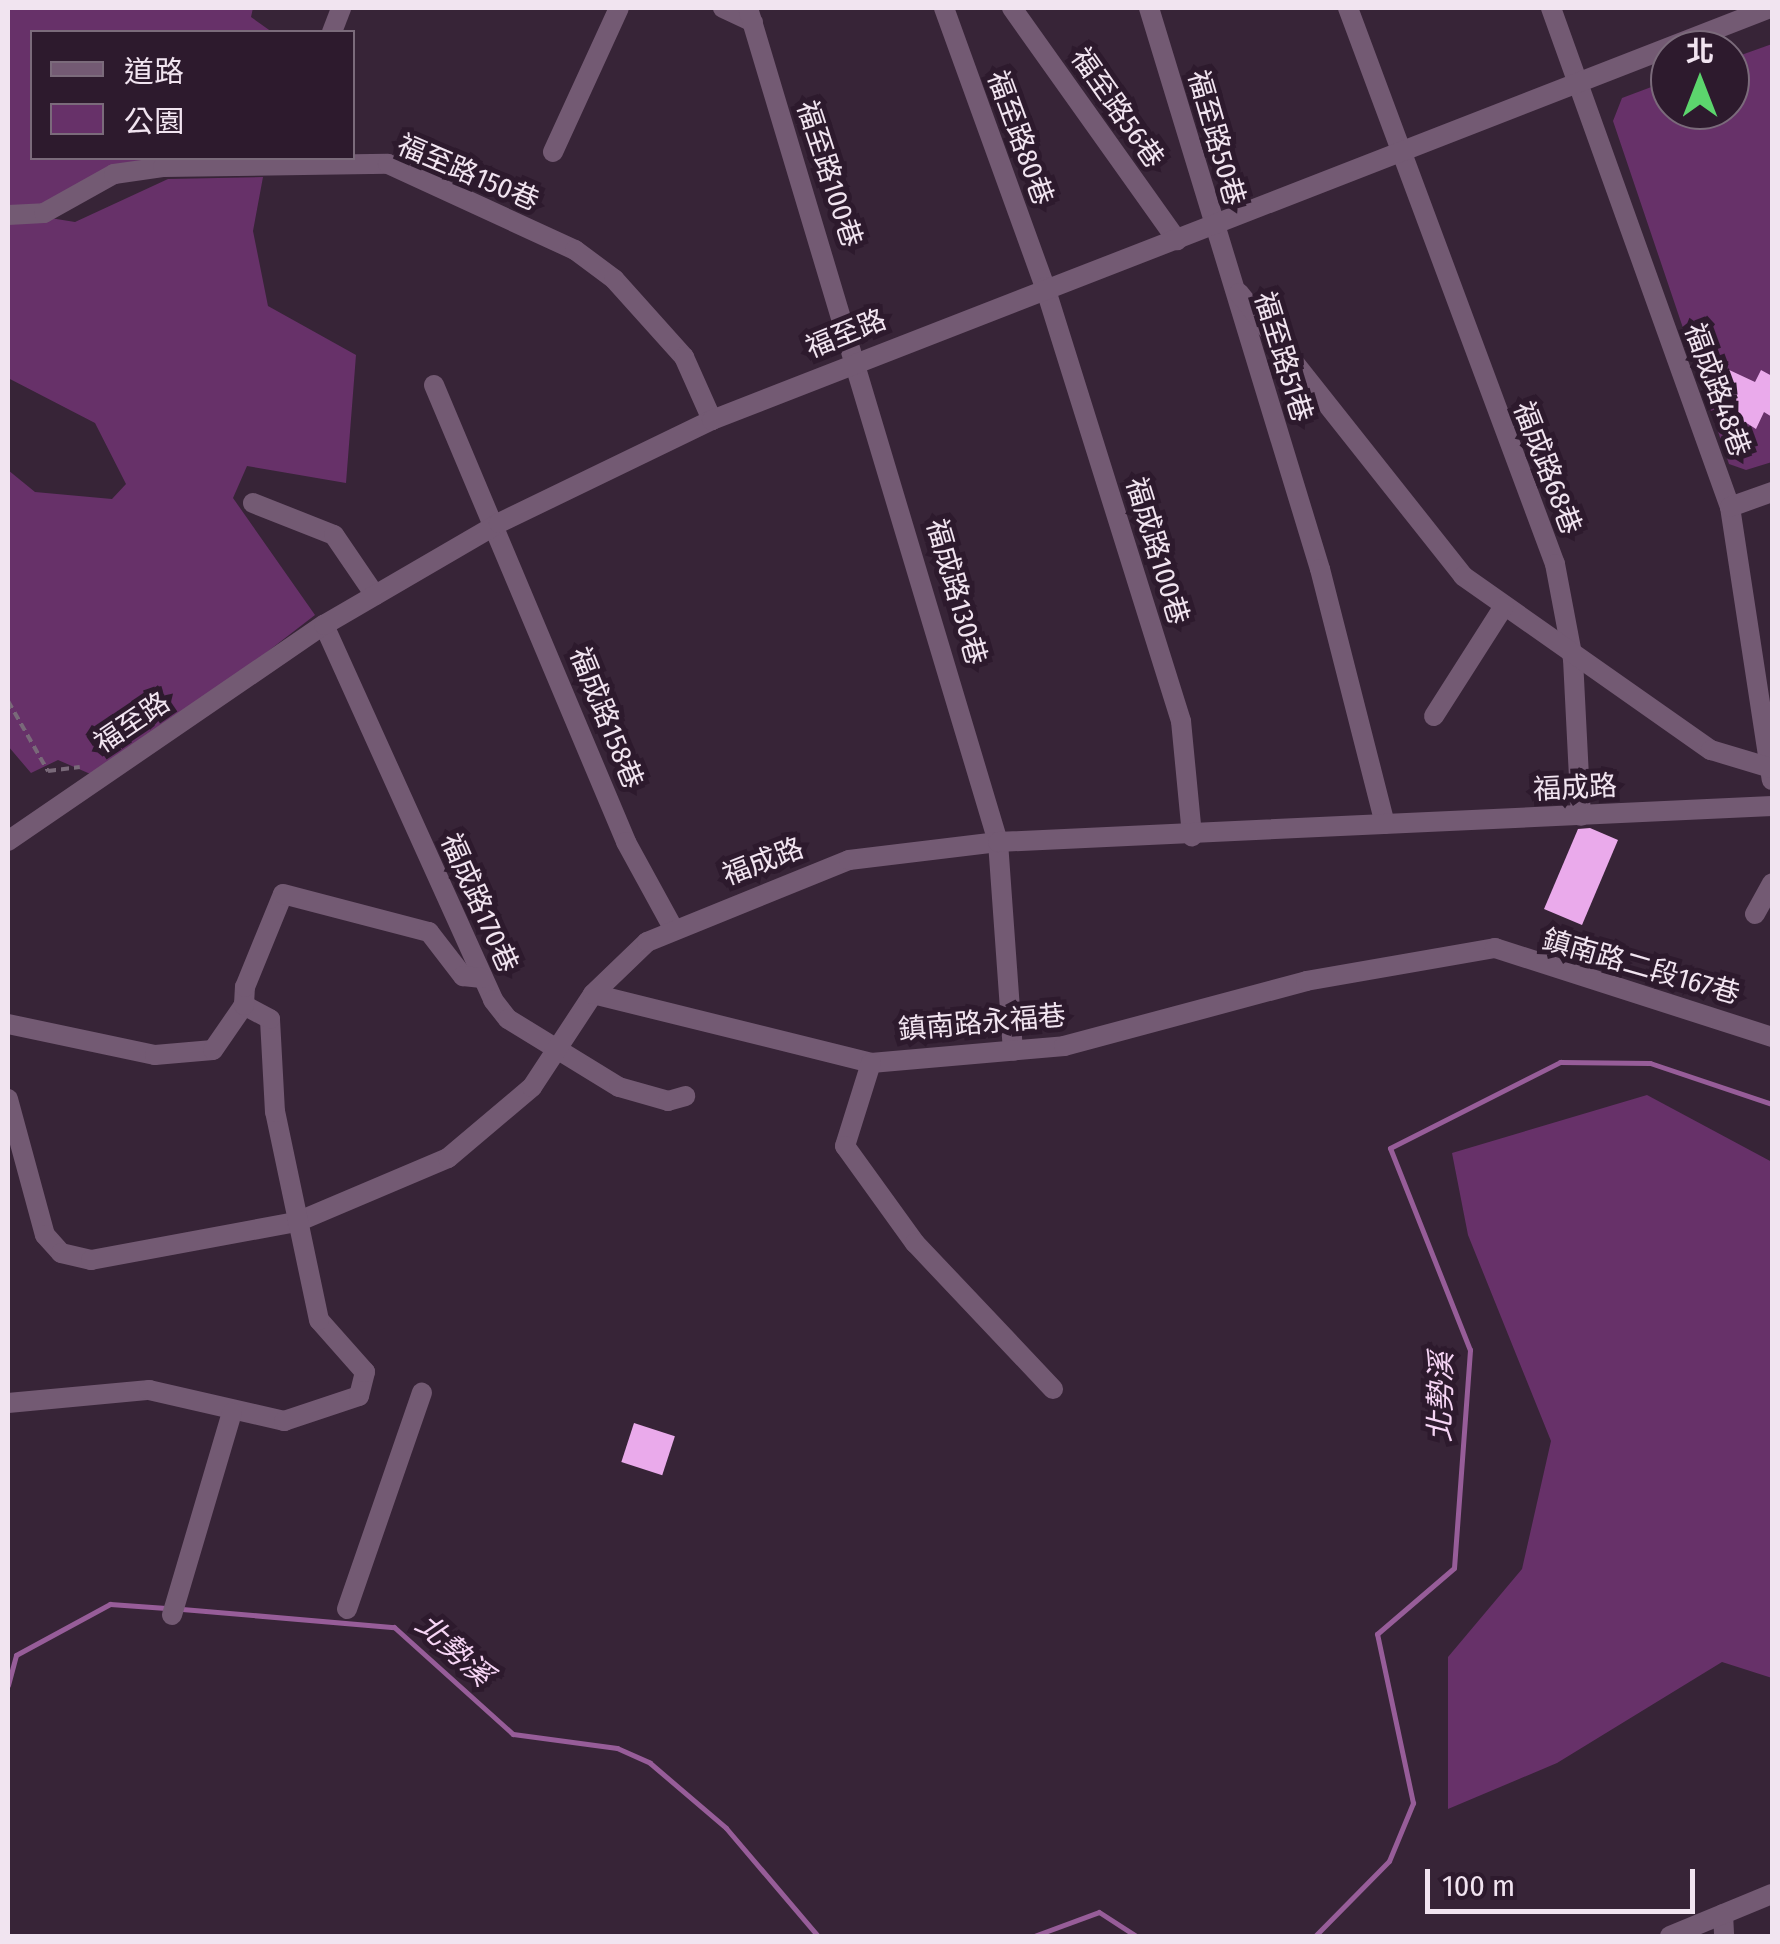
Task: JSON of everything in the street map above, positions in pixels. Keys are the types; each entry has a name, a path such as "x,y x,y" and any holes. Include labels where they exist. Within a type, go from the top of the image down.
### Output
{"street":[{"path":"553,152 620,8"},
{"path":"723,8 751,15"},
{"name":"福至路80巷","path":"944,8 1045,287"},
{"name":"福至路56巷","path":"1012,8 1177,240"},
{"name":"福至路50巷","path":"1149,8 1232,283"},
{"name":"福成路68巷","path":"1348,8 1398,154 1555,564 1573,658 1581,816"},
{"name":"福成路48巷","path":"1552,8 1730,506 1772,780"},
{"name":"福至路","path":"8,841 324,625 498,523 712,420 860,357 1578,88 1740,13 1770,8"},
{"name":"福至路100巷","path":"751,15 860,357"},
{"name":"福至路150巷","path":"8,215 44,213 114,174 163,167 388,164 575,250 614,279 684,357 712,420"},
{"name":"福至路51巷","path":"1232,283 1463,576 1573,658 1711,750 1771,768"},
{"name":"福至路51巷","path":"1232,283 1386,824"},
{"name":"福成路100巷","path":"1045,287 1181,721 1192,836"},
{"name":"福成路130巷","path":"860,357 998,842 1013,1050"},
{"name":"福成路158巷","path":"434,386 498,523 626,842 672,928"},
{"path":"1730,506 1772,492"},
{"path":"253,503 334,535 375,596"},
{"path":"1434,716 1504,606"},
{"name":"福成路170巷","path":"324,625 482,978 508,1019 645,1097 684,1096"},
{"name":"福成路","path":"8,1099 34,1210 61,1254 91,1260 298,1222 474,1142 532,1087 593,994 672,928 848,860 998,842 1192,836 1772,806"},
{"path":"1755,914 1772,883"},
{"path":"8,1024 156,1055 212,1050 244,1005 283,894 429,932 463,976 482,978"},
{"name":"鎮南路永福巷","path":"593,994 872,1063 1064,1046 1306,980 1495,948"},
{"name":"鎮南路二段167巷","path":"1495,948 1772,1037"},
{"path":"8,1403 123,1388 284,1422 338,1408 366,1388 353,1350 319,1320 275,1112 270,1019 244,1005"},
{"path":"872,1063 845,1146 927,1257 1054,1389"},
{"path":"347,1609 422,1393"},
{"path":"172,1614 232,1412"},
{"path":"1670,1936 1772,1894"},
{"path":"1722,1914 1724,1936"}],"path":[{"path":"8,701 48,771 86,767"}],"green space":[{"path":"8,8 253,8 251,17 269,30 30,30 30,160 204,160 13,212 75,222 168,179 263,177 253,231 268,306 356,355 346,483 247,466 233,498 315,615 102,779 58,760 31,773 8,746 8,470 35,492 112,499 126,484 95,423 8,378"},
{"path":"1772,44 1772,462 1746,470 1729,464 1613,121 1622,98 1650,88 1650,130 1750,130 1750,52"},
{"path":"1647,1095 1772,1162 1772,1678 1722,1662 1557,1763 1448,1809 1448,1657 1522,1569 1551,1441 1468,1235 1452,1153"}],"building":[{"path":"1725,368 1755,382 1761,370 1772,376 1772,417 1764,412 1756,429 1710,400"},
{"path":"1590,828 1618,840 1582,925 1544,909 1578,829"},
{"path":"634,1423 675,1436 662,1475 621,1462"}],"waterway":[{"name":"北勢溪","path":"1315,1936 1389,1861 1413,1803 1377,1634 1454,1568 1470,1350 1390,1148 1560,1062 1650,1063 1772,1104"},
{"name":"北勢溪","path":"8,1685 16,1655 110,1604 166,1608"},
{"name":"北勢溪","path":"182,1609 394,1627 513,1734 617,1748 650,1763 726,1828 818,1936"},
{"name":"北勢溪","path":"1034,1936 1099,1912 1136,1936"}]}
